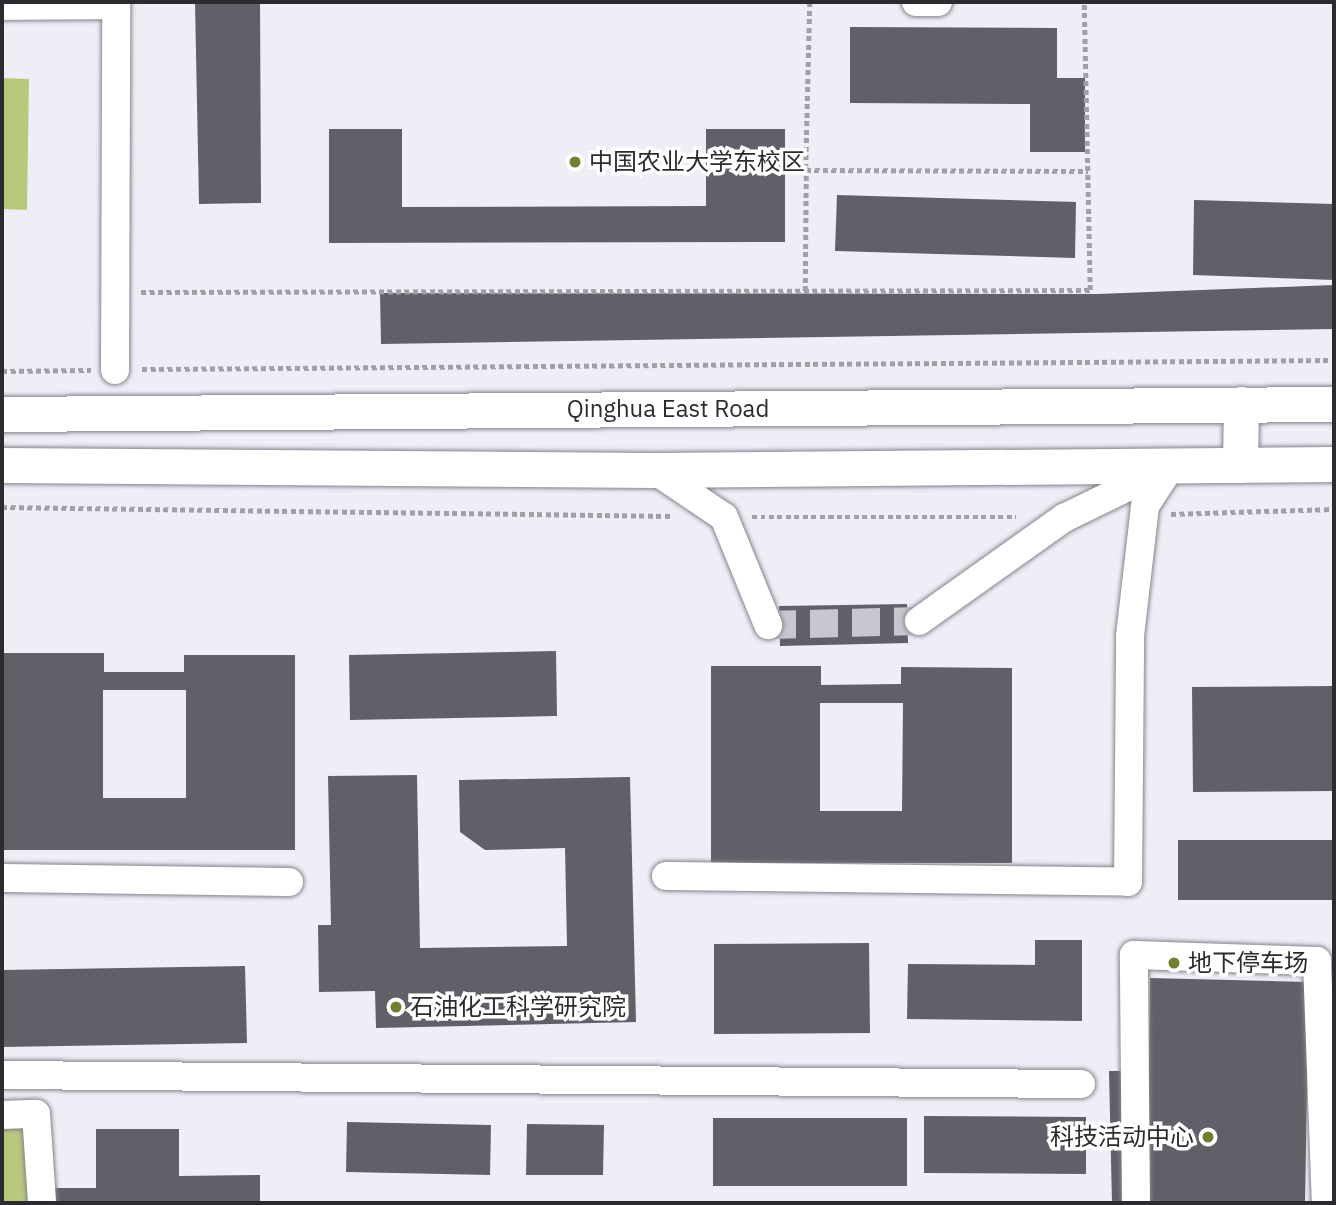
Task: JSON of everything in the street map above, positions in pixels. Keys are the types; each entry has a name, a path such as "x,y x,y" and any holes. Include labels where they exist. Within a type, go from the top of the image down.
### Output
{"main road":[{"path":"1240,465 1241,404"},
{"name":"Qinghua East Road","path":"2,414 1334,404"},
{"path":"2,465 654,470 1334,464"}],"street":[{"path":"916,2 938,2"},
{"path":"2,6 116,3 115,370"},
{"path":"919,621 1064,518 1171,466"},
{"path":"666,876 1128,882 1130,636 1145,506 1171,466"},
{"path":"654,470 724,517 768,625"},
{"path":"2,878 289,882"},
{"path":"1136,1203 1134,955 1317,961 1326,1203"},
{"path":"2,1074 1081,1084"},
{"path":"2,1115 36,1114 41,1203"}],"path":[{"path":"805,291 810,2"},
{"path":"116,292 1090,290 1084,2"},
{"path":"806,170 1088,172"},
{"path":"2,371 1334,360"}],"green space":[{"path":"2,78 29,79 27,210 2,209"},
{"path":"23,1123 33,1203 2,1203 2,1124"}],"building":[{"path":"195,2 260,2 261,203 199,204"},
{"path":"850,27 1057,28 1057,78 1085,78 1085,152 1030,152 1030,104 850,103"},
{"path":"329,129 402,129 402,207 706,206 706,129 785,129 785,242 329,243"},
{"path":"837,195 1076,202 1075,258 835,251"},
{"path":"1194,200 1334,204 1334,280 1193,275"},
{"path":"1334,285 1334,329 381,344 380,293 1098,294"},
{"path":"907,604 908,643 780,646 779,606"},
{"path":"556,651 557,716 350,720 349,655"},
{"path":"2,653 104,653 104,672 184,672 184,655 295,655 295,850 2,850","holes":["103,690 186,690 186,798 103,798"]},
{"path":"711,666 821,666 821,685 901,684 901,667 1012,668 1012,863 711,863","holes":["820,703 903,703 902,811 820,811"]},
{"path":"1334,686 1334,791 1193,792 1192,687"},
{"path":"417,775 420,948 567,946 565,848 485,850 460,832 459,780 630,777 636,1022 376,1028 375,991 319,992 318,925 331,925 328,776"},
{"path":"1178,840 1334,840 1334,900 1178,900"},
{"path":"1035,940 1082,940 1082,1021 907,1019 908,964 1035,965"},
{"path":"869,943 870,1033 714,1034 714,944"},
{"path":"245,966 247,1043 2,1047 2,970"},
{"name":"科技活动中心","path":"1150,978 1309,982 1305,1203 1112,1203 1109,1071 1149,1071"},
{"path":"924,1116 1086,1117 1086,1174 924,1173"},
{"path":"713,1118 907,1118 907,1186 713,1186"},
{"path":"347,1122 491,1125 490,1175 346,1172"},
{"path":"527,1124 604,1125 603,1175 526,1175"},
{"path":"96,1129 179,1129 179,1176 260,1175 260,1203 54,1203 54,1188 96,1188"}],"tunnel":[{"path":"768,625 919,621"}],"place":[{"name":"中国农业大学东校区","path":"575,162"},
{"name":"地下停车场","path":"1174,963"},
{"name":"石油化工科学研究院","path":"396,1007"},
{"name":"科技活动中心","path":"1208,1137"}]}
